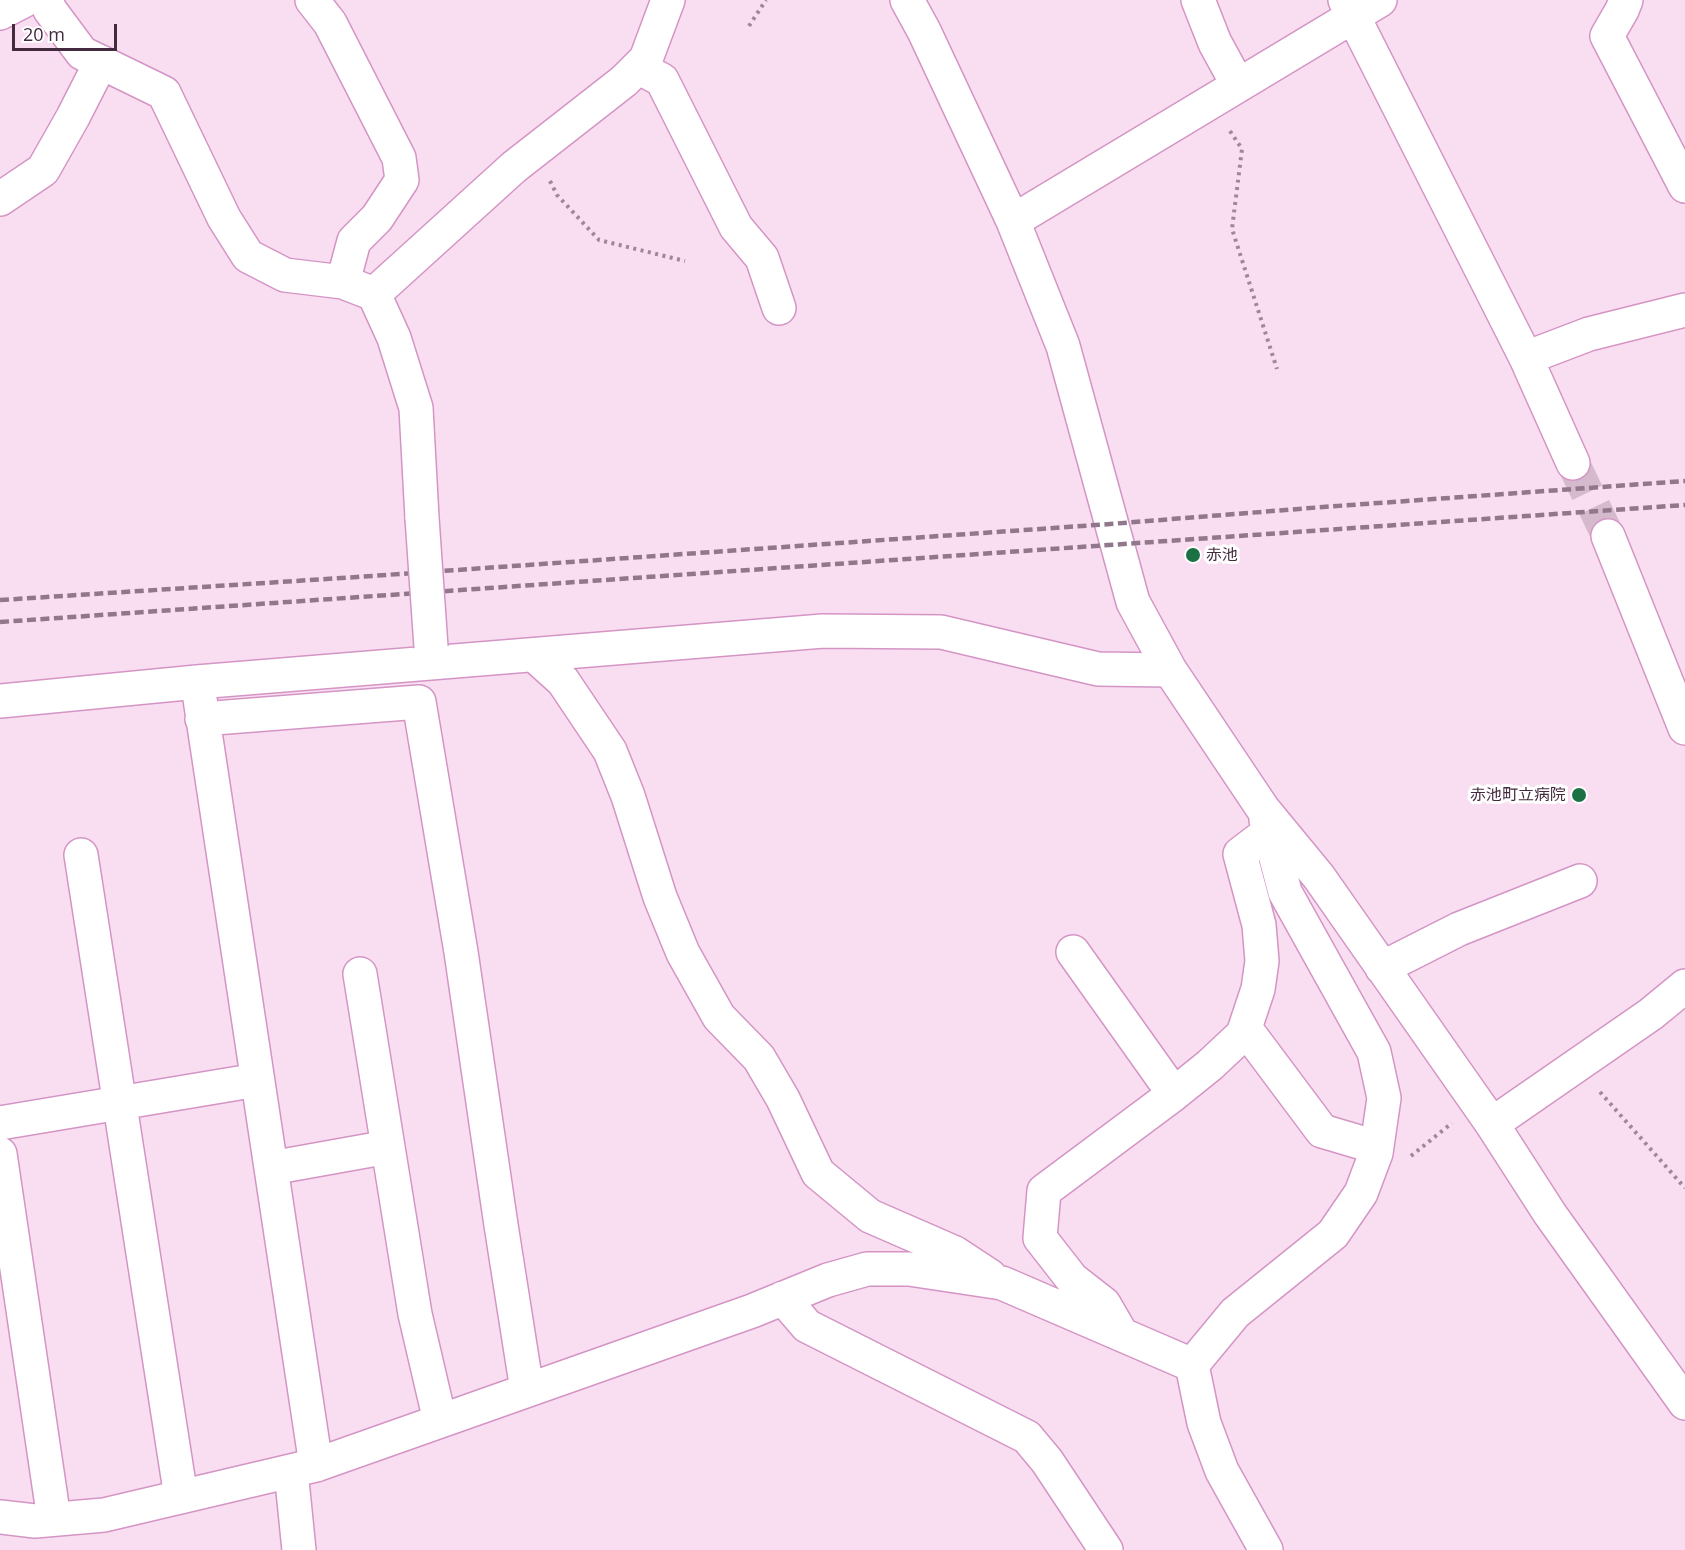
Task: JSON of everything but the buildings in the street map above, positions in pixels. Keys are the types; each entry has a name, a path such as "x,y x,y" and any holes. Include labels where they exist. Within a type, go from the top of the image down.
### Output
{"street":[{"path":"0,12 25,0"},
{"path":"46,0 50,10 82,53 164,93 224,218 248,256 285,275 343,282 374,294 394,338 416,408 432,656"},
{"path":"312,0 330,23 399,158 402,180 377,218 354,241 343,282"},
{"path":"374,294 514,167 624,81 646,59 668,0"},
{"path":"907,0 924,31 1012,220 1063,346 1133,602 1170,670 1266,820 1319,877 1485,1114 1550,1214 1685,1402"},
{"path":"1198,0 1215,43 1238,85"},
{"path":"1626,0 1606,36 1685,186"},
{"path":"1012,220 1238,85 1359,6 1573,462"},
{"path":"0,199 43,170 101,62"},
{"path":"638,67 662,80 736,227 762,258 779,308"},
{"path":"1526,358 1589,334 1685,310"},
{"path":"1608,536 1682,709"},
{"path":"0,701 432,656 534,655 823,631 941,632 1098,669 1170,670"},
{"path":"534,655 564,681 610,751 628,796 660,897 683,953 719,1017 759,1058 783,1099 818,1173 870,1216 955,1254 1002,1283 1192,1365"},
{"path":"197,682 271,1167 303,1468 299,1550"},
{"path":"202,718 419,702 461,952 527,1390"},
{"path":"1122,1335 1104,1304 1072,1279 1040,1238 1044,1191 1174,1094 1243,1034 1258,989 1262,961 1259,925 1240,854 1266,820"},
{"path":"1266,820 1285,892 1374,1052 1384,1098 1389,1155"},
{"path":"81,855 181,1497"},
{"path":"1382,968 1459,928 1580,881"},
{"path":"1073,952 1174,1094"},
{"path":"360,974 415,1314 440,1421"},
{"path":"1485,1114 1573,1068 1651,1014 1685,986"},
{"path":"1245,1028 1322,1131 1389,1155"},
{"path":"0,1123 257,1080"},
{"path":"271,1167 388,1147"},
{"path":"1192,1365 1236,1313 1333,1234 1361,1193 1376,1153 1389,1155"},
{"path":"0,1154 54,1519"},
{"path":"0,1517 35,1521 104,1515 303,1468 752,1311 828,1280 867,1269 909,1269 1002,1283"},
{"path":"783,1298 807,1326 1027,1437 1047,1461 1106,1550"},
{"path":"1192,1365 1204,1423 1222,1471 1266,1550"}],"path":[{"path":"749,26 766,0"},
{"path":"1226,124 1242,148 1232,229 1277,369"},
{"path":"533,152 557,195 599,240 685,261"},
{"path":"1573,1068 1592,1084 1685,1188"},
{"path":"1389,1155 1485,1114"}],"tunnel":[{"path":"1573,463 1608,536"}],"railway":[{"path":"0,600 1110,524 1685,481"},
{"path":"0,622 1685,505"}],"place":[{"name":"赤池","path":"1193,555"},
{"name":"赤池町立病院","path":"1579,795"}]}
